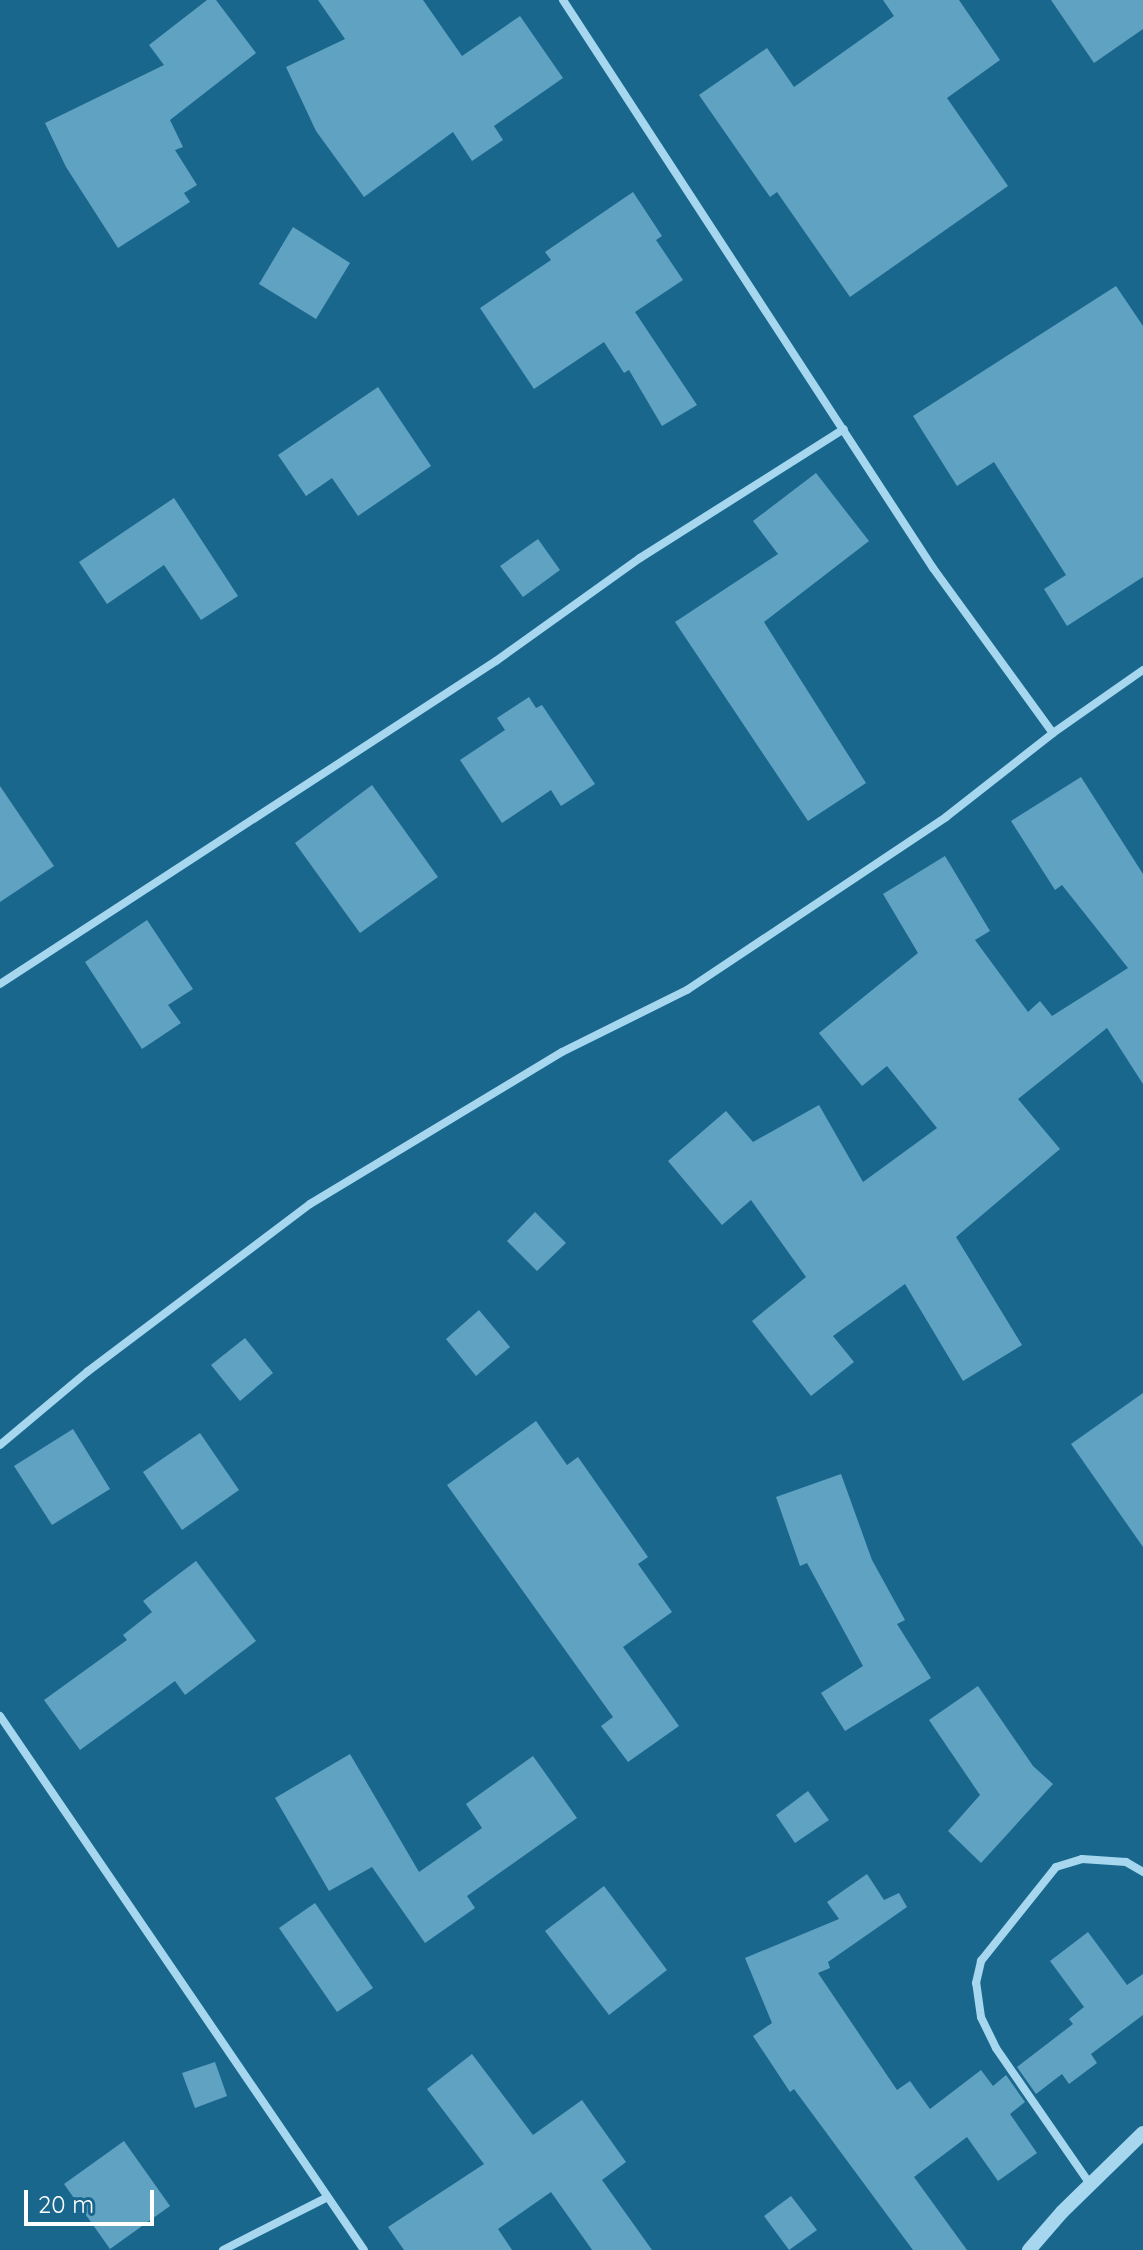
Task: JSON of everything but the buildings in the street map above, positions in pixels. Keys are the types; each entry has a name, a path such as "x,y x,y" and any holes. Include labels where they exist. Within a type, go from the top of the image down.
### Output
{"street":[{"path":"563,0 933,568 1053,733"},
{"path":"0,984 496,661 640,558 844,429"},
{"path":"0,1445 87,1372 310,1204 562,1052 687,990 946,817 1053,733 1143,670"},
{"path":"0,1716 160,1946 326,2198 364,2250"},
{"path":"1090,2184 996,2048 981,2017 976,1983 981,1961 1056,1867 1082,1859 1126,1862 1143,1872"},
{"path":"1029,2250 1143,2133"},
{"path":"223,2250 326,2198"}]}
